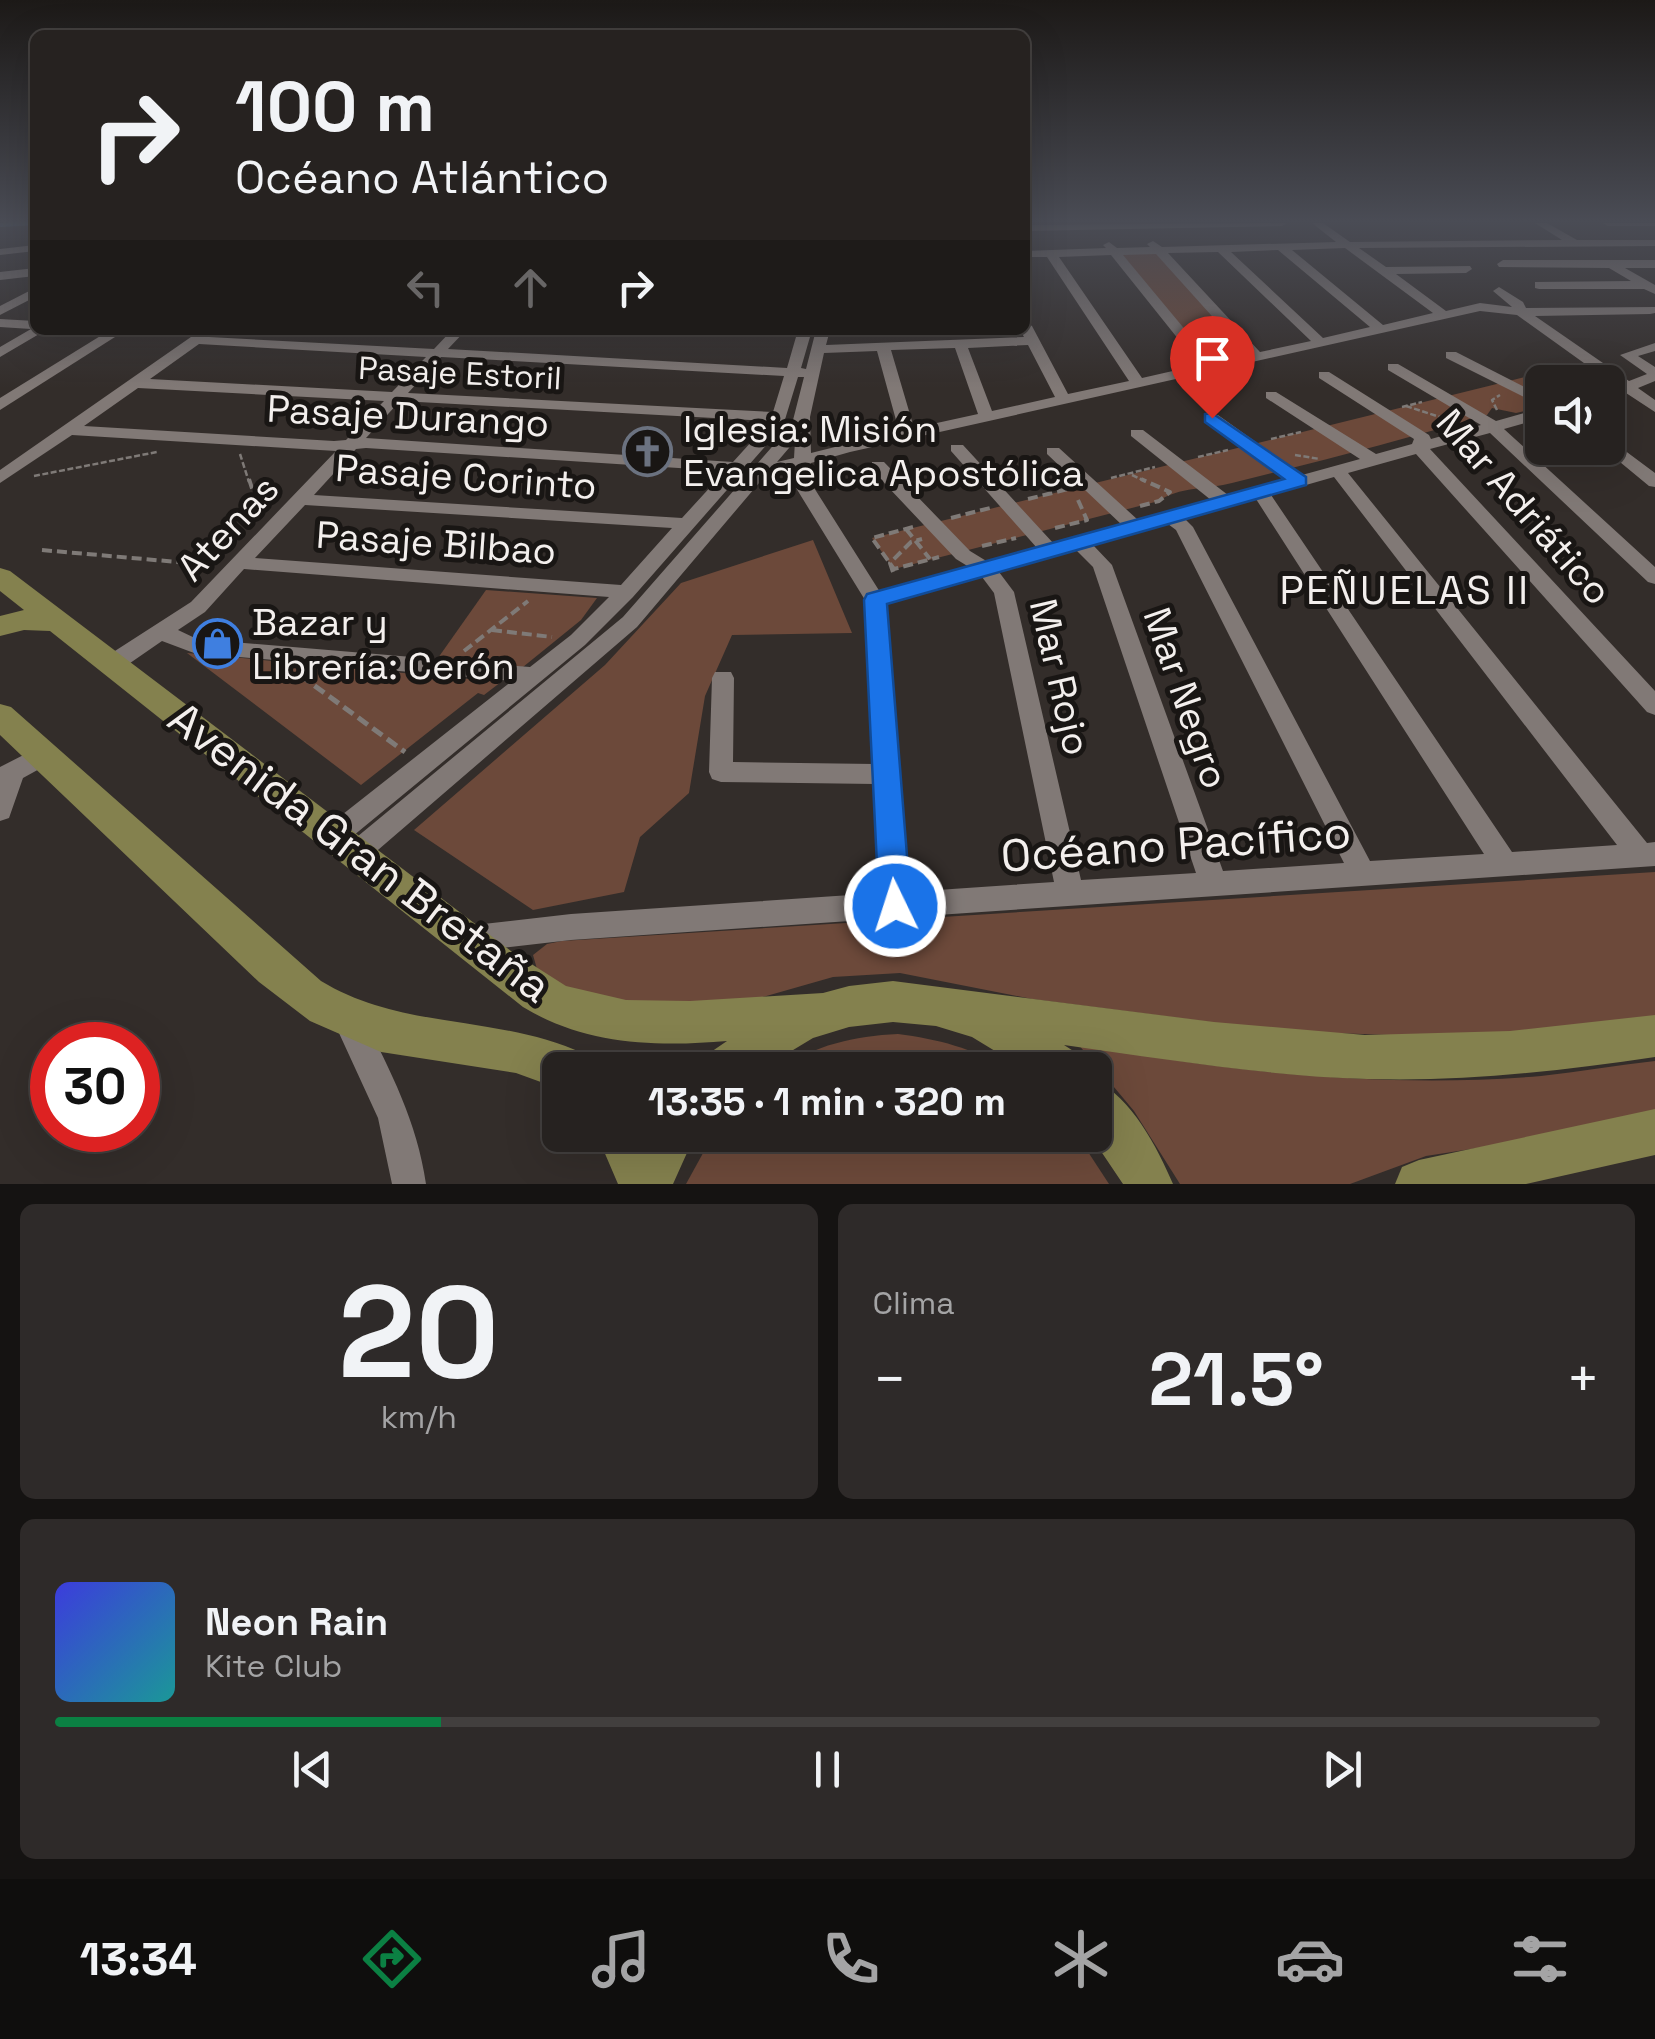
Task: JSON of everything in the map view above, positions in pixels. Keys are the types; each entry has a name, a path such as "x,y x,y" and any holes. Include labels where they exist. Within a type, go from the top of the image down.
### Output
{"main road":[{"name":"Avenida Gran Bretaña","path":"0,577 464,940 561,1006 625,1022 680,1024 818,1012"},
{"path":"0,626 24,620 58,622"},
{"name":"Avenida Gran Bretaña","path":"0,716 18,769 320,1006 348,1020 424,1040 530,1054 542,1059"},
{"path":"749,1052 784,1027 818,1012 861,1003 904,1001 1210,1044 1364,1057 1507,1054 1655,1036"},
{"path":"962,1012 1022,1040 1038,1052"},
{"path":"1112,1126 1149,1184"},
{"path":"1419,1184 1655,1132"},
{"path":"629,1152 645,1184"},
{"path":"645,1184 663,1152"}],"street":[{"path":"1067,278 1138,383"},
{"path":"1136,278 1209,368"},
{"path":"1185,278 1256,357"},
{"path":"1252,278 1320,342"},
{"path":"1319,278 1380,329"},
{"path":"1393,278 1444,315"},
{"path":"1539,286 1652,287"},
{"path":"1499,291 1521,312 1655,407"},
{"path":"0,311 30,295"},
{"path":"344,846 620,632 749,470 797,434 858,446 1485,306 1521,312 1653,309"},
{"path":"1591,324 1653,309"},
{"path":"0,323 30,327"},
{"path":"0,352 30,333"},
{"path":"0,405 110,335"},
{"path":"0,478 203,335"},
{"name":"Atenas","path":"112,664 198,608 230,565 300,499 453,335"},
{"path":"804,335 793,372 802,483 875,600 895,906"},
{"path":"344,846 578,640 688,524 797,434 822,335"},
{"path":"1030,335 1064,400"},
{"path":"196,340 814,373"},
{"path":"819,349 1033,341"},
{"path":"960,344 987,417"},
{"path":"884,346 908,435"},
{"path":"1625,390 1655,374 1627,355 1655,347"},
{"path":"1451,356 1525,393"},
{"path":"1393,368 1492,427 1655,578"},
{"name":"Mar Adriático","path":"1324,374 1423,438 1419,448 1655,706"},
{"name":"Pasaje Estoril","path":"136,383 396,397 797,434"},
{"path":"1272,395 1373,460"},
{"path":"1212,418 1300,481"},
{"path":"875,600 1050,551 1083,531 1135,527 1525,418"},
{"name":"Pasaje Durango","path":"72,430 749,470"},
{"path":"1137,433 1225,502"},
{"path":"958,448 1050,551"},
{"path":"1053,451 1135,527"},
{"path":"1625,457 1655,482"},
{"name":"Mar Rojo","path":"878,466 964,555 986,569 1004,592 1072,895"},
{"path":"1337,470 1648,854"},
{"path":"1260,492 1505,864"},
{"name":"Pasaje Corinto","path":"300,499 688,524"},
{"path":"1171,517 1184,527 1363,874"},
{"name":"Mar Negro","path":"1083,531 1102,565 1214,884"},
{"name":"Pasaje Bilbao","path":"230,565 626,592"},
{"path":"164,633 186,644 534,676"},
{"path":"724,678 721,772 886,774"},
{"path":"0,810 18,769"},
{"name":"Océano Pacífico","path":"464,940 571,927 1648,854"},
{"path":"348,1020 392,1104 406,1154 409,1184"}],"path":[{"path":"1406,406 1458,424"},
{"path":"932,522 1322,427"},
{"path":"235,440 263,521"},
{"path":"22,478 168,450"},
{"path":"1083,531 1117,512 1158,500 1170,492 1130,474"},
{"path":"906,529 930,560"},
{"path":"42,550 230,565"},
{"path":"443,666 548,586"},
{"path":"492,630 578,640"},
{"path":"268,651 406,753"}],"shaded area":[{"path":"1140,278 1180,278 1247,350 1208,359"},
{"path":"1525,377 1525,411 1492,408 1487,415 1392,442 1232,483 1184,491 1159,501 894,569 872,538"},
{"path":"813,540 852,633 732,635 705,696 689,793 640,837 624,892 533,910 414,830 605,665 681,583"},
{"path":"486,590 597,598 581,620 523,667 438,658"},
{"path":"187,653 501,682 484,695 478,693 361,785"},
{"path":"1655,872 1655,1017 1499,1033 1418,1036 1278,1031 1032,999 900,973 833,977 745,1002 672,1011 573,991 537,969 533,955 547,944 562,941"},
{"path":"898,1034 971,1052 811,1052 866,1037"},
{"path":"1078,1044 1250,1070 1425,1080 1541,1076 1655,1061 1655,1113 1574,1133 1426,1156 1350,1184 1180,1184 1134,1111 1112,1085 1112,1052 1085,1052"},
{"path":"704,1152 1088,1152 1109,1184 686,1184"}],"place":[{"name":"Iglesia: Misión Evangelica Apostólica","path":"648,451"},
{"name":"Bazar y Librería: Cerón","path":"217,644"}],"district":[{"name":"PEÑUELAS II","path":"1405,590"}],"route":[{"path":"895,906 875,600 1300,481 1212,418"}]}
